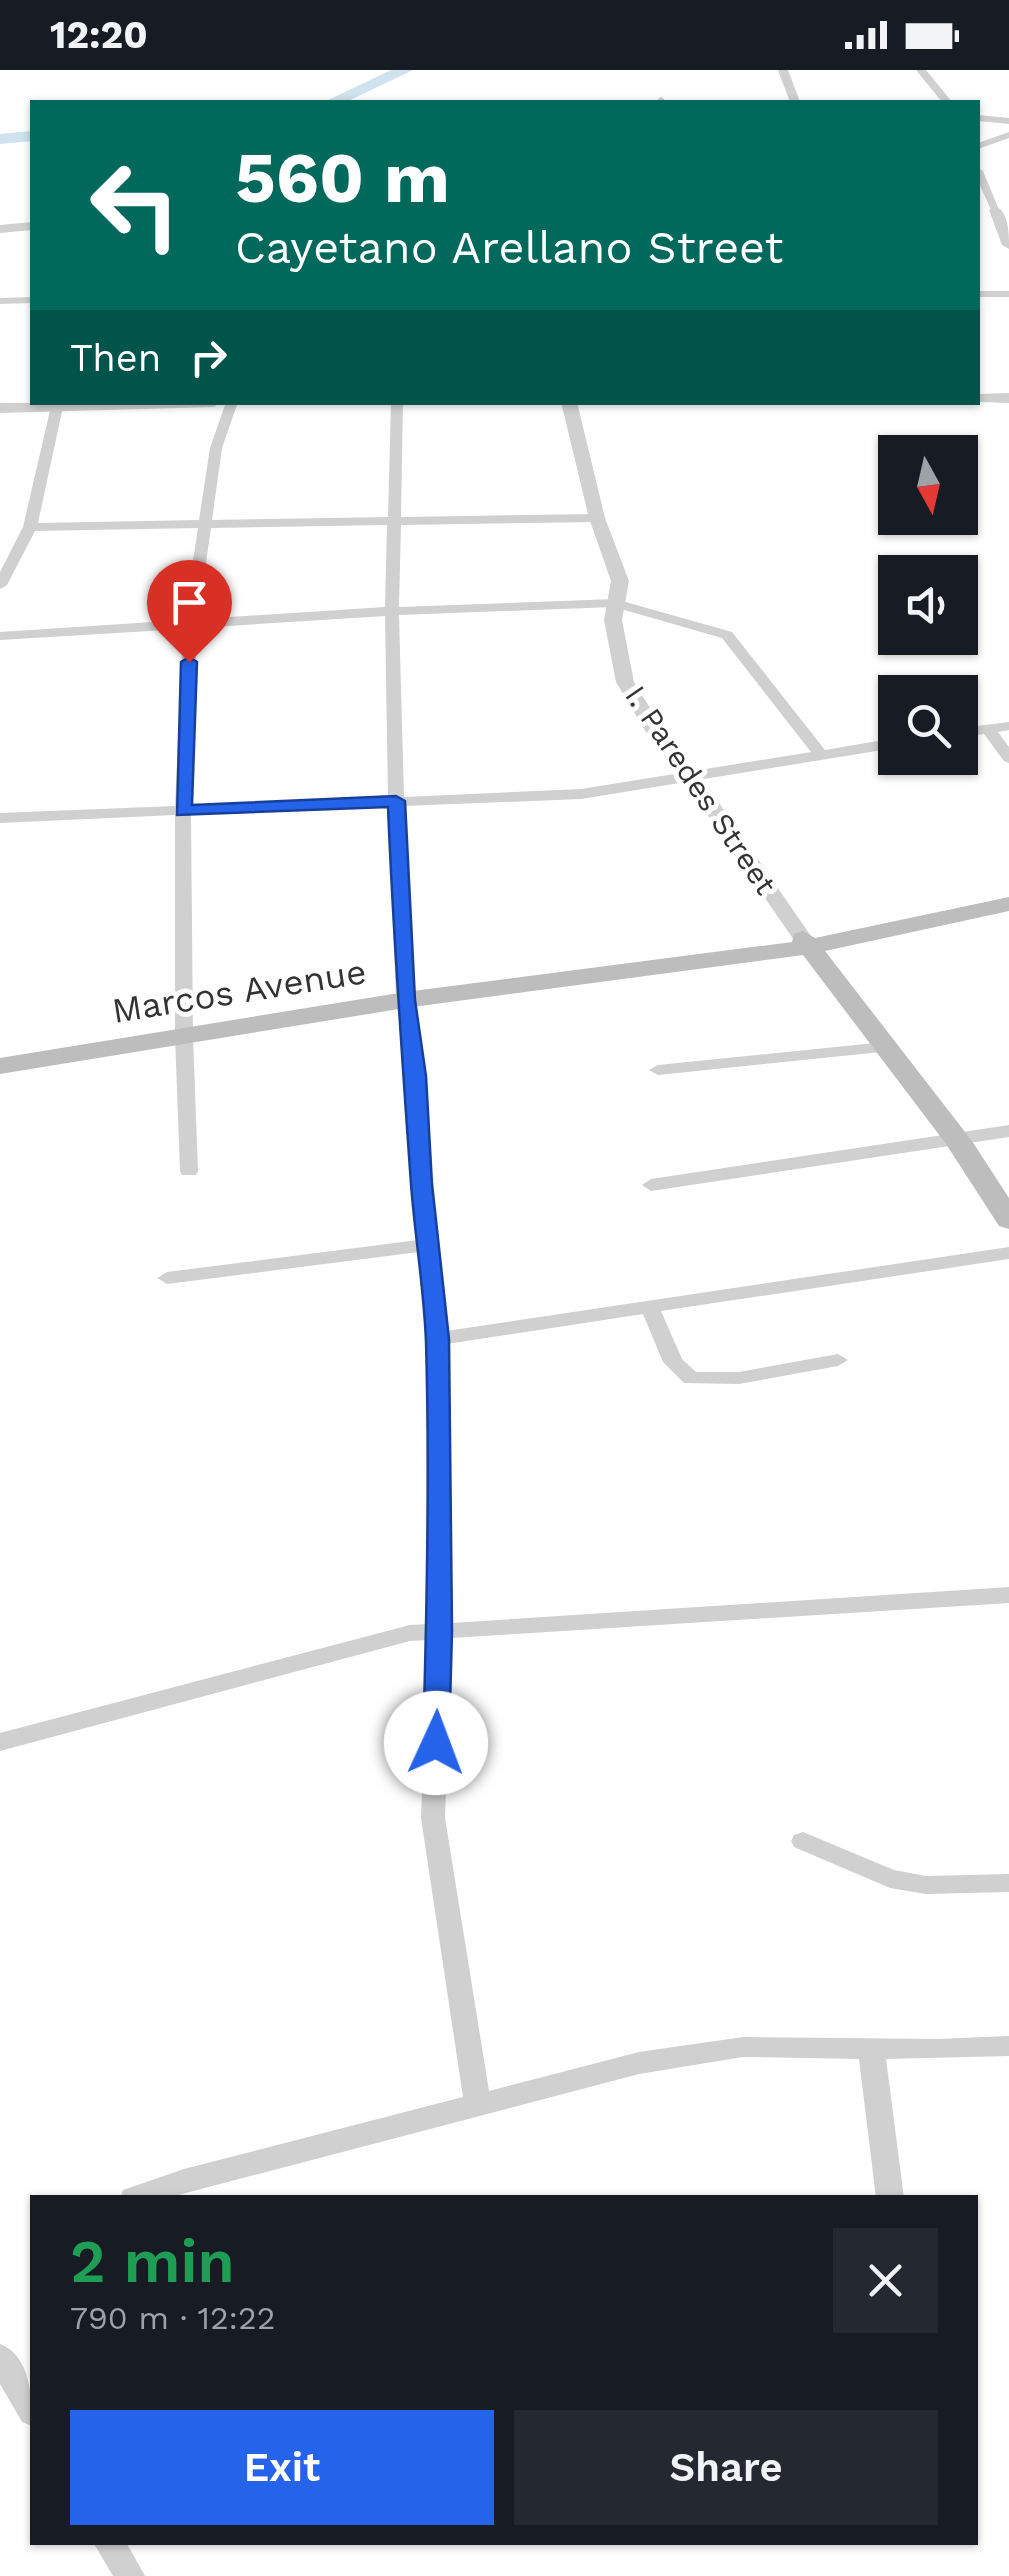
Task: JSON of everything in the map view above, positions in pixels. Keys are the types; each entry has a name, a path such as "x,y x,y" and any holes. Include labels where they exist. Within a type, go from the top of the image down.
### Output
{"main road":[{"name":"Marcos Avenue","path":"0,1066 405,1000 800,945 1009,900"},
{"path":"800,945 958,1141 1009,1220"}],"street":[{"path":"783,70 794,100"},
{"path":"921,70 945,100"},
{"path":"980,118 1009,121"},
{"path":"980,145 1009,135"},
{"path":"980,173 1003,210 1009,244"},
{"path":"0,229 30,226"},
{"path":"980,294 1009,294"},
{"path":"0,301 30,300"},
{"path":"980,398 1009,398"},
{"path":"0,408 44,405"},
{"path":"0,585 30,527 58,405"},
{"path":"189,1171 183,811 190,625 216,448 231,405"},
{"path":"397,405 392,611 396,801 405,1000 416,1076 437,1339 440,1631 434,1818 478,2106"},
{"name":"I. Paredes Street","path":"570,405 597,518 620,581 613,620 625,682 800,945"},
{"path":"30,527 208,521 597,518"},
{"path":"0,636 392,611 615,603 727,636 821,755"},
{"path":"978,731 1009,726"},
{"path":"988,729 1009,758"},
{"path":"0,818 581,794 878,747"},
{"path":"658,1070 885,1047"},
{"path":"652,1184 1009,1131"},
{"path":"167,1278 427,1245"},
{"path":"437,1339 1009,1253"},
{"path":"650,1306 672,1362 691,1378 739,1378 838,1360"},
{"path":"0,1742 374,1640 440,1631 1009,1596"},
{"path":"803,1841 890,1878 926,1885 1009,1883"},
{"path":"142,2195 184,2180 640,2063 743,2047 938,2050 1009,2046"},
{"path":"871,2047 890,2195"},
{"path":"0,2357 30,2410"},
{"path":"110,2545 130,2576"}],"waterway":[{"path":"338,100 405,70"},
{"path":"0,139 30,136"}],"route":[{"path":"189,662 183,811 396,801 405,1000 416,1076 437,1339 440,1631 436,1743"}]}
